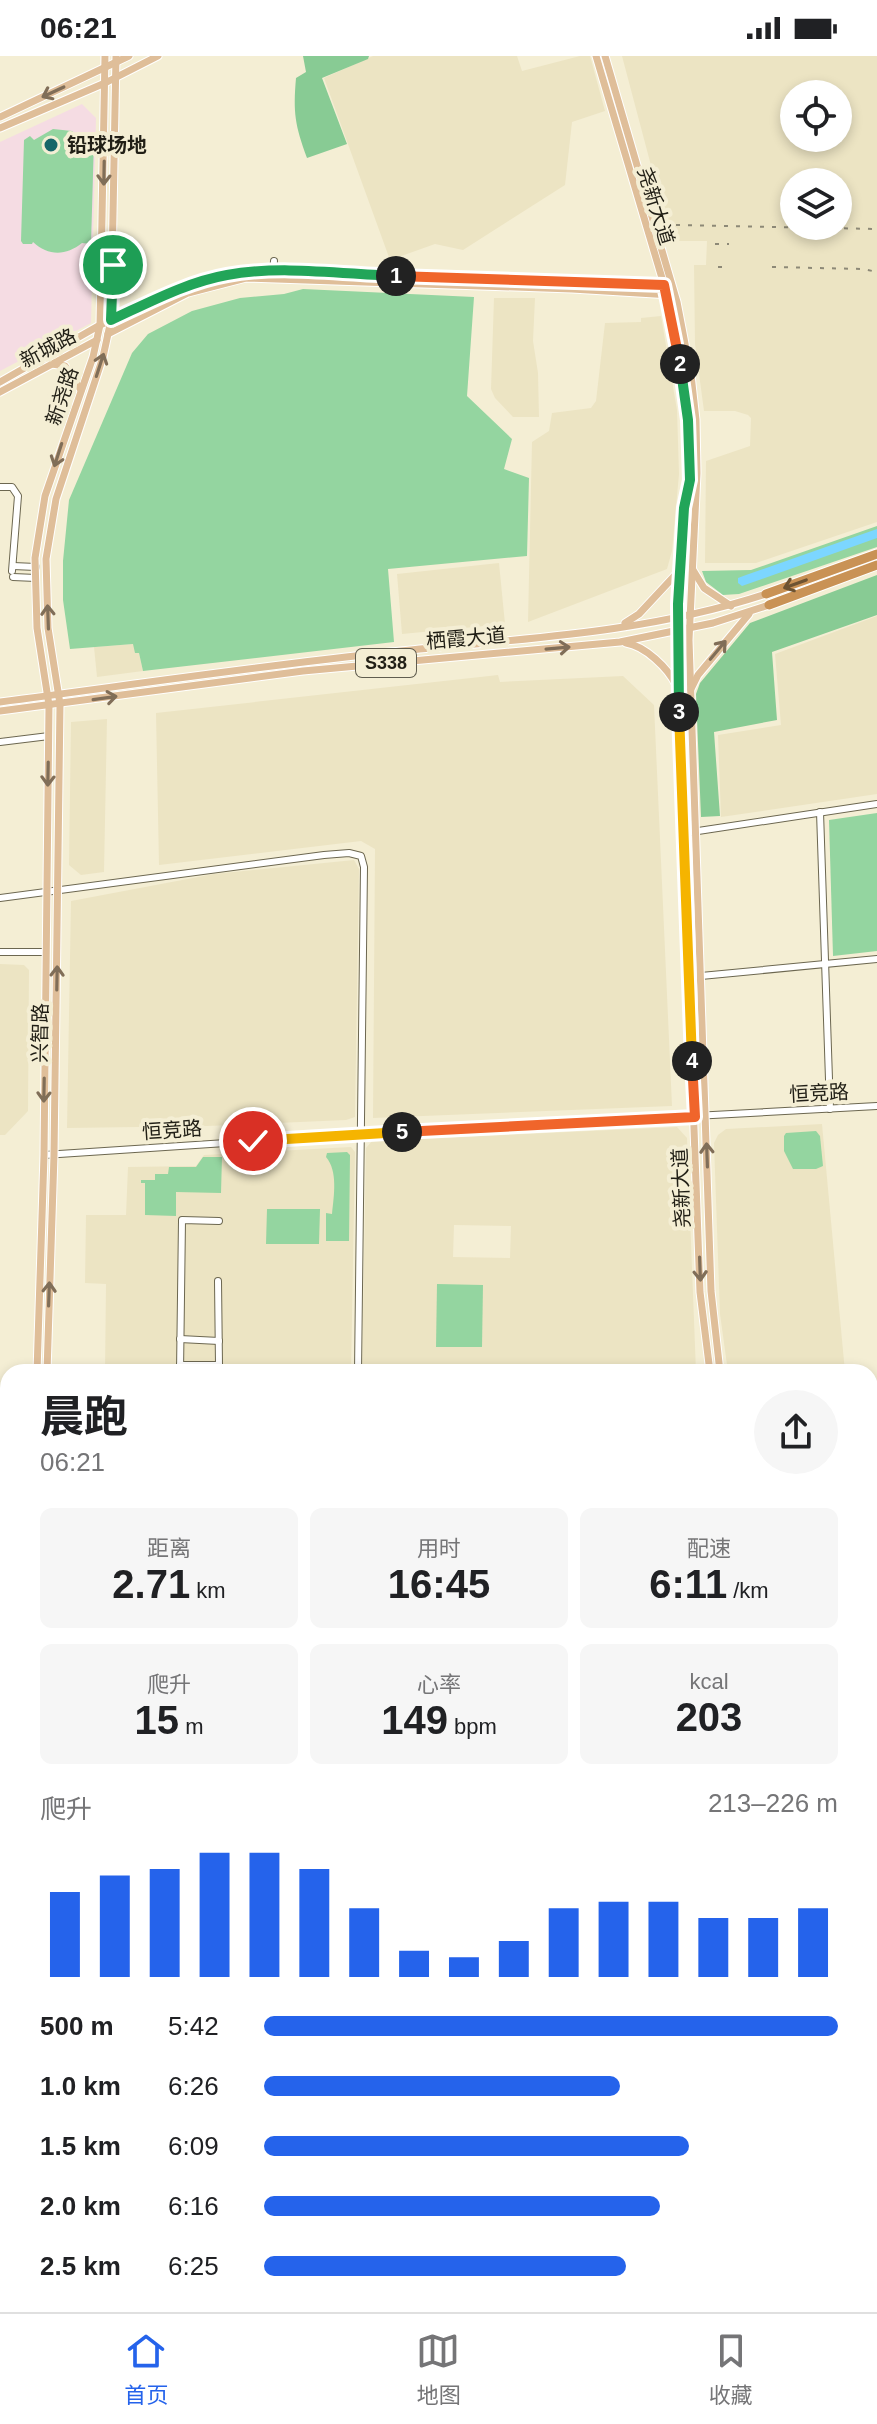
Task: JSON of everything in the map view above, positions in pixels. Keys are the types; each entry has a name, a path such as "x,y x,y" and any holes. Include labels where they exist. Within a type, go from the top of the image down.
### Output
{"highway":[{"name":"栖霞大道","path":"767,600 877,554"},
{"name":"栖霞大道","path":"767,600 877,565"}],"main road":[{"name":"新尧路","path":"47,696 37,628 36,567 45,496 98,340 105,56"},
{"path":"0,117 116,59 129,56"},
{"path":"0,128 116,78 158,56"},
{"name":"尧新大道","path":"596,56 671,295 691,375 696,420 689,629 711,1291 719,1364"},
{"name":"尧新大道","path":"605,56 668,285"},
{"name":"新尧路","path":"58,694 48,628 46,559 56,499 110,333 116,59"},
{"name":"新城路","path":"0,381 100,325 209,279 236,273 668,285"},
{"name":"新城路","path":"0,392 188,293 246,278 671,295"},
{"name":"尧新大道","path":"671,295 689,442 690,480 684,508 677,619 678,692 700,1292 709,1364"},
{"path":"52,364 65,366 81,390"},
{"path":"612,628 639,614 680,569"},
{"path":"693,569 704,588 731,606"},
{"name":"栖霞大道","path":"0,702 302,662 612,628 677,619 767,600"},
{"name":"栖霞大道","path":"0,711 303,671 620,642 689,629 751,612 767,600"},
{"path":"691,691 698,675 751,612"},
{"path":"620,642 641,647 670,674 678,692"},
{"name":"兴智路","path":"47,1364 54,1155 58,694"},
{"name":"兴智路","path":"37,1364 44,1155 47,696"}],"street":[{"path":"273,272 274,261"},
{"path":"0,487 12,487 18,496 13,572"},
{"path":"13,572 36,567"},
{"path":"13,572 36,578"},
{"path":"0,742 49,736"},
{"path":"685,833 877,804"},
{"path":"820,812 830,1109"},
{"path":"0,898 324,855 357,854 363,859 358,1364"},
{"path":"0,952 46,952"},
{"path":"701,976 877,959"},
{"name":"恒竞路","path":"44,1155 877,1106"},
{"path":"180,1364 182,1220 219,1221"},
{"path":"218,1281 219,1364"},
{"path":"180,1339 219,1341"}],"shaded area":[{"path":"373,56 517,56 522,71 590,56 605,111 572,122 565,185 463,250 435,244 390,260 324,78"},
{"path":"622,56 877,56 877,522 756,563 705,563 706,461 750,446 751,418 735,411 704,411 695,344 694,265 706,265 707,241 671,241"},
{"path":"82,104 96,118 91,323 0,371 0,142"},
{"path":"494,298 535,298 533,341 538,373 539,417 513,417 495,398 491,389"},
{"path":"661,316 677,410 679,474 672,551 667,569 528,622 532,442 549,431 552,413 591,408 596,401 605,323 641,322 641,318"},
{"path":"499,563 505,624 402,634 397,574"},
{"path":"877,616 877,794 721,817 718,735 781,725 775,654"},
{"path":"134,644 143,671 97,677 94,647"},
{"path":"498,675 500,682 623,676 654,705 672,1106 373,1118 375,849 361,841 159,865 156,713"},
{"path":"107,719 104,872 81,875 69,865 71,722"},
{"path":"354,860 359,869 355,1117 346,1120 207,1126 67,1128 71,901 214,874"},
{"path":"0,964 24,965 29,970 28,1111 5,1135 0,1135"},
{"path":"822,1124 844,1364 727,1364 720,1314 714,1143 726,1129"},
{"path":"677,1127 687,1138 696,1364 362,1364 366,1148 372,1141","holes":["454,1225 511,1226 510,1258 453,1257"]},
{"path":"351,1147 355,1152 351,1364 105,1364 106,1284 85,1283 86,1215 126,1215 128,1167 196,1166 204,1155"}],"green space":[{"path":"303,56 369,56 322,78 347,144 307,158 295,110 296,78 306,72"},
{"path":"53,129 72,131 84,141 94,140 91,244 82,243 57,253 33,242 23,244 21,241 24,140 30,136 34,140"},
{"path":"303,289 474,297 467,396 512,439 504,469 529,478 527,556 388,569 394,642 143,671 139,653 135,653 133,644 70,649 63,600 69,500 132,353 148,334 192,311 240,298"},
{"path":"877,526 877,547 739,594 723,595 706,582 702,571 751,570"},
{"path":"877,575 877,615 772,652 777,720 714,732 720,816 701,817 696,694 700,683 750,623"},
{"path":"877,813 877,951 833,956 829,820"},
{"path":"816,1131 820,1136 823,1166 793,1169 784,1151 784,1136 786,1133"},
{"path":"347,1152 350,1155 349,1241 326,1241 326,1213 332,1214 334,1184 326,1157 327,1153"},
{"path":"203,1157 222,1157 221,1193 176,1192 176,1216 145,1215 145,1183 141,1180 155,1180 155,1174 168,1174 169,1167 196,1167"},
{"path":"267,1209 320,1209 319,1244 266,1244"},
{"path":"437,1284 483,1285 482,1347 436,1347"}],"water":[{"path":"877,529 877,538 742,586 738,583 738,578"}],"railway":[{"path":"676,225 877,229"},
{"path":"715,244 729,244"},
{"path":"718,267 730,267"},
{"path":"772,267 877,272"}],"place":[{"name":"铅球场地","path":"51,145"}],"route":[{"path":"113,265 111,320 184,288 226,275 245,273 664,285 683,379 690,480 684,508 677,643 695,1117 253,1141"}]}
